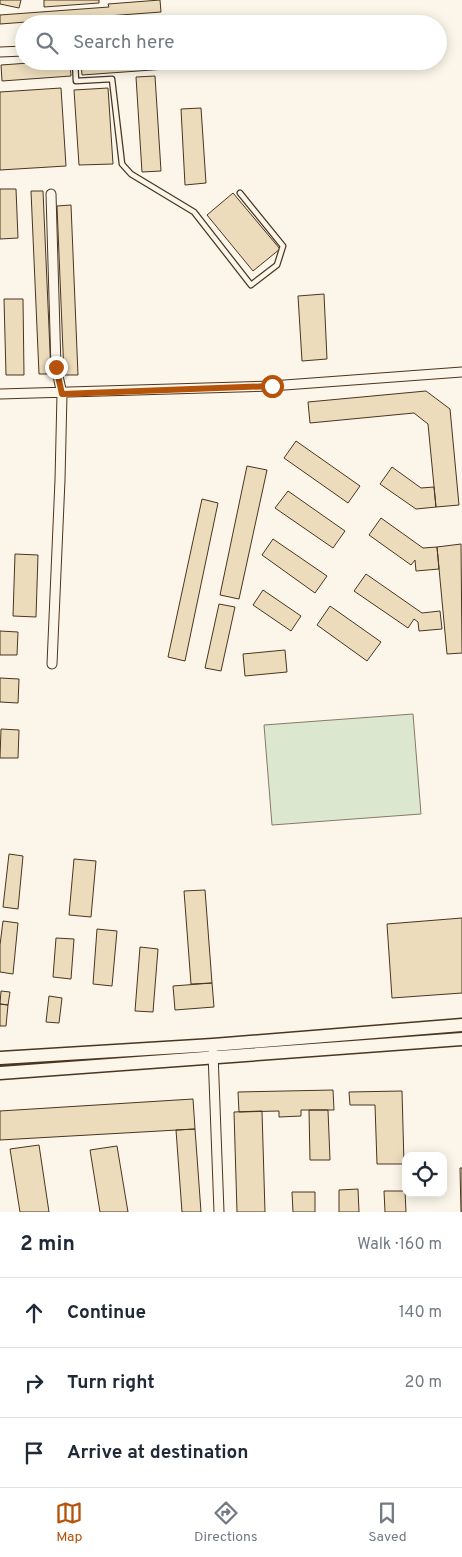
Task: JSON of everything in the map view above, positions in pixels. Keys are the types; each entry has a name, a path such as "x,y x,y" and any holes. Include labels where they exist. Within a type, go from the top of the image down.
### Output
{"main road":[{"path":"0,1074 462,1026"},
{"path":"0,1058 213,1051 462,1039"}],"street":[{"path":"0,52 15,51"},
{"path":"51,194 56,367 62,394 52,664"},
{"path":"0,394 62,394 272,386 462,372"},
{"path":"213,1051 220,1212"}],"lane":[{"path":"75,70 76,81 112,79 122,164 131,174 194,212 251,285 278,265 283,246 240,192"}],"green space":[{"path":"413,714 421,814 272,825 264,725"}],"building":[{"path":"0,0 21,0 19,8 0,4"},
{"path":"44,0 99,0 99,3 44,7"},
{"path":"160,0 161,12 121,15 15,15 15,23 0,24 0,15 109,7 108,4"},
{"path":"15,64 15,70 71,70 71,76 2,81 1,65"},
{"path":"82,70 152,70 82,75"},
{"path":"155,76 161,171 142,172 136,77"},
{"path":"61,88 66,166 0,170 0,92"},
{"path":"108,88 113,164 79,165 74,90"},
{"path":"201,108 206,183 185,185 181,109"},
{"path":"0,189 16,189 18,238 0,239"},
{"path":"31,191 43,191 51,374 39,374"},
{"path":"233,193 280,249 253,271 207,215"},
{"path":"71,205 78,375 64,375 57,206"},
{"path":"324,294 327,359 302,361 298,296"},
{"path":"4,299 23,299 24,375 6,375"},
{"path":"426,391 450,409 459,505 436,507 428,424 414,413 310,423 308,402"},
{"path":"296,441 360,486 348,503 284,458"},
{"path":"247,466 267,470 239,599 220,595"},
{"path":"392,467 421,488 434,487 436,507 416,509 380,484"},
{"path":"288,491 345,531 333,548 275,508"},
{"path":"202,499 218,503 185,661 168,657"},
{"path":"381,518 423,548 437,547 439,569 416,571 415,560 411,565 369,535"},
{"path":"273,539 327,576 315,593 262,555"},
{"path":"461,544 462,653 447,654 437,547"},
{"path":"15,554 38,555 36,617 13,616"},
{"path":"366,574 422,613 440,611 442,629 419,631 418,622 414,619 408,628 354,591"},
{"path":"263,590 301,616 291,631 253,605"},
{"path":"219,604 235,607 221,671 205,668"},
{"path":"330,606 381,642 367,661 317,625"},
{"path":"0,631 18,632 17,655 0,655"},
{"path":"285,650 287,672 245,676 243,654"},
{"path":"0,678 19,679 18,703 0,702"},
{"path":"1,729 19,730 18,758 0,758"},
{"path":"9,854 23,856 18,909 3,907"},
{"path":"74,859 96,861 91,917 69,915"},
{"path":"205,890 212,983 191,984 184,891"},
{"path":"462,918 462,993 392,998 387,924"},
{"path":"3,921 18,923 13,974 0,972 0,945"},
{"path":"97,929 117,931 112,986 93,984"},
{"path":"56,938 74,939 71,979 53,977"},
{"path":"140,947 158,949 153,1012 135,1011"},
{"path":"212,983 214,1007 175,1010 173,986"},
{"path":"1,991 10,992 8,1005 0,1004"},
{"path":"49,996 62,998 59,1023 46,1022"},
{"path":"0,1004 8,1005 6,1026 0,1026"},
{"path":"333,1090 334,1110 301,1110 301,1116 279,1117 279,1111 239,1112 238,1092"},
{"path":"402,1091 404,1152 402,1152 402,1164 377,1164 375,1105 350,1105 349,1092"},
{"path":"193,1099 195,1129 0,1140 0,1111"},
{"path":"309,1110 328,1110 330,1160 310,1160"},
{"path":"262,1111 265,1212 237,1212 234,1112"},
{"path":"195,1129 201,1212 182,1212 176,1130"},
{"path":"39,1145 49,1212 20,1212 10,1149"},
{"path":"117,1146 128,1212 100,1212 90,1150"},
{"path":"460,1168 462,1168 462,1212 461,1212"},
{"path":"358,1189 359,1212 339,1212 339,1190"},
{"path":"384,1191 402,1191 402,1197 405,1197 406,1212 385,1212"},
{"path":"292,1192 315,1192 315,1212 293,1212"}],"route":[{"path":"56,367 62,394 272,386"}]}
